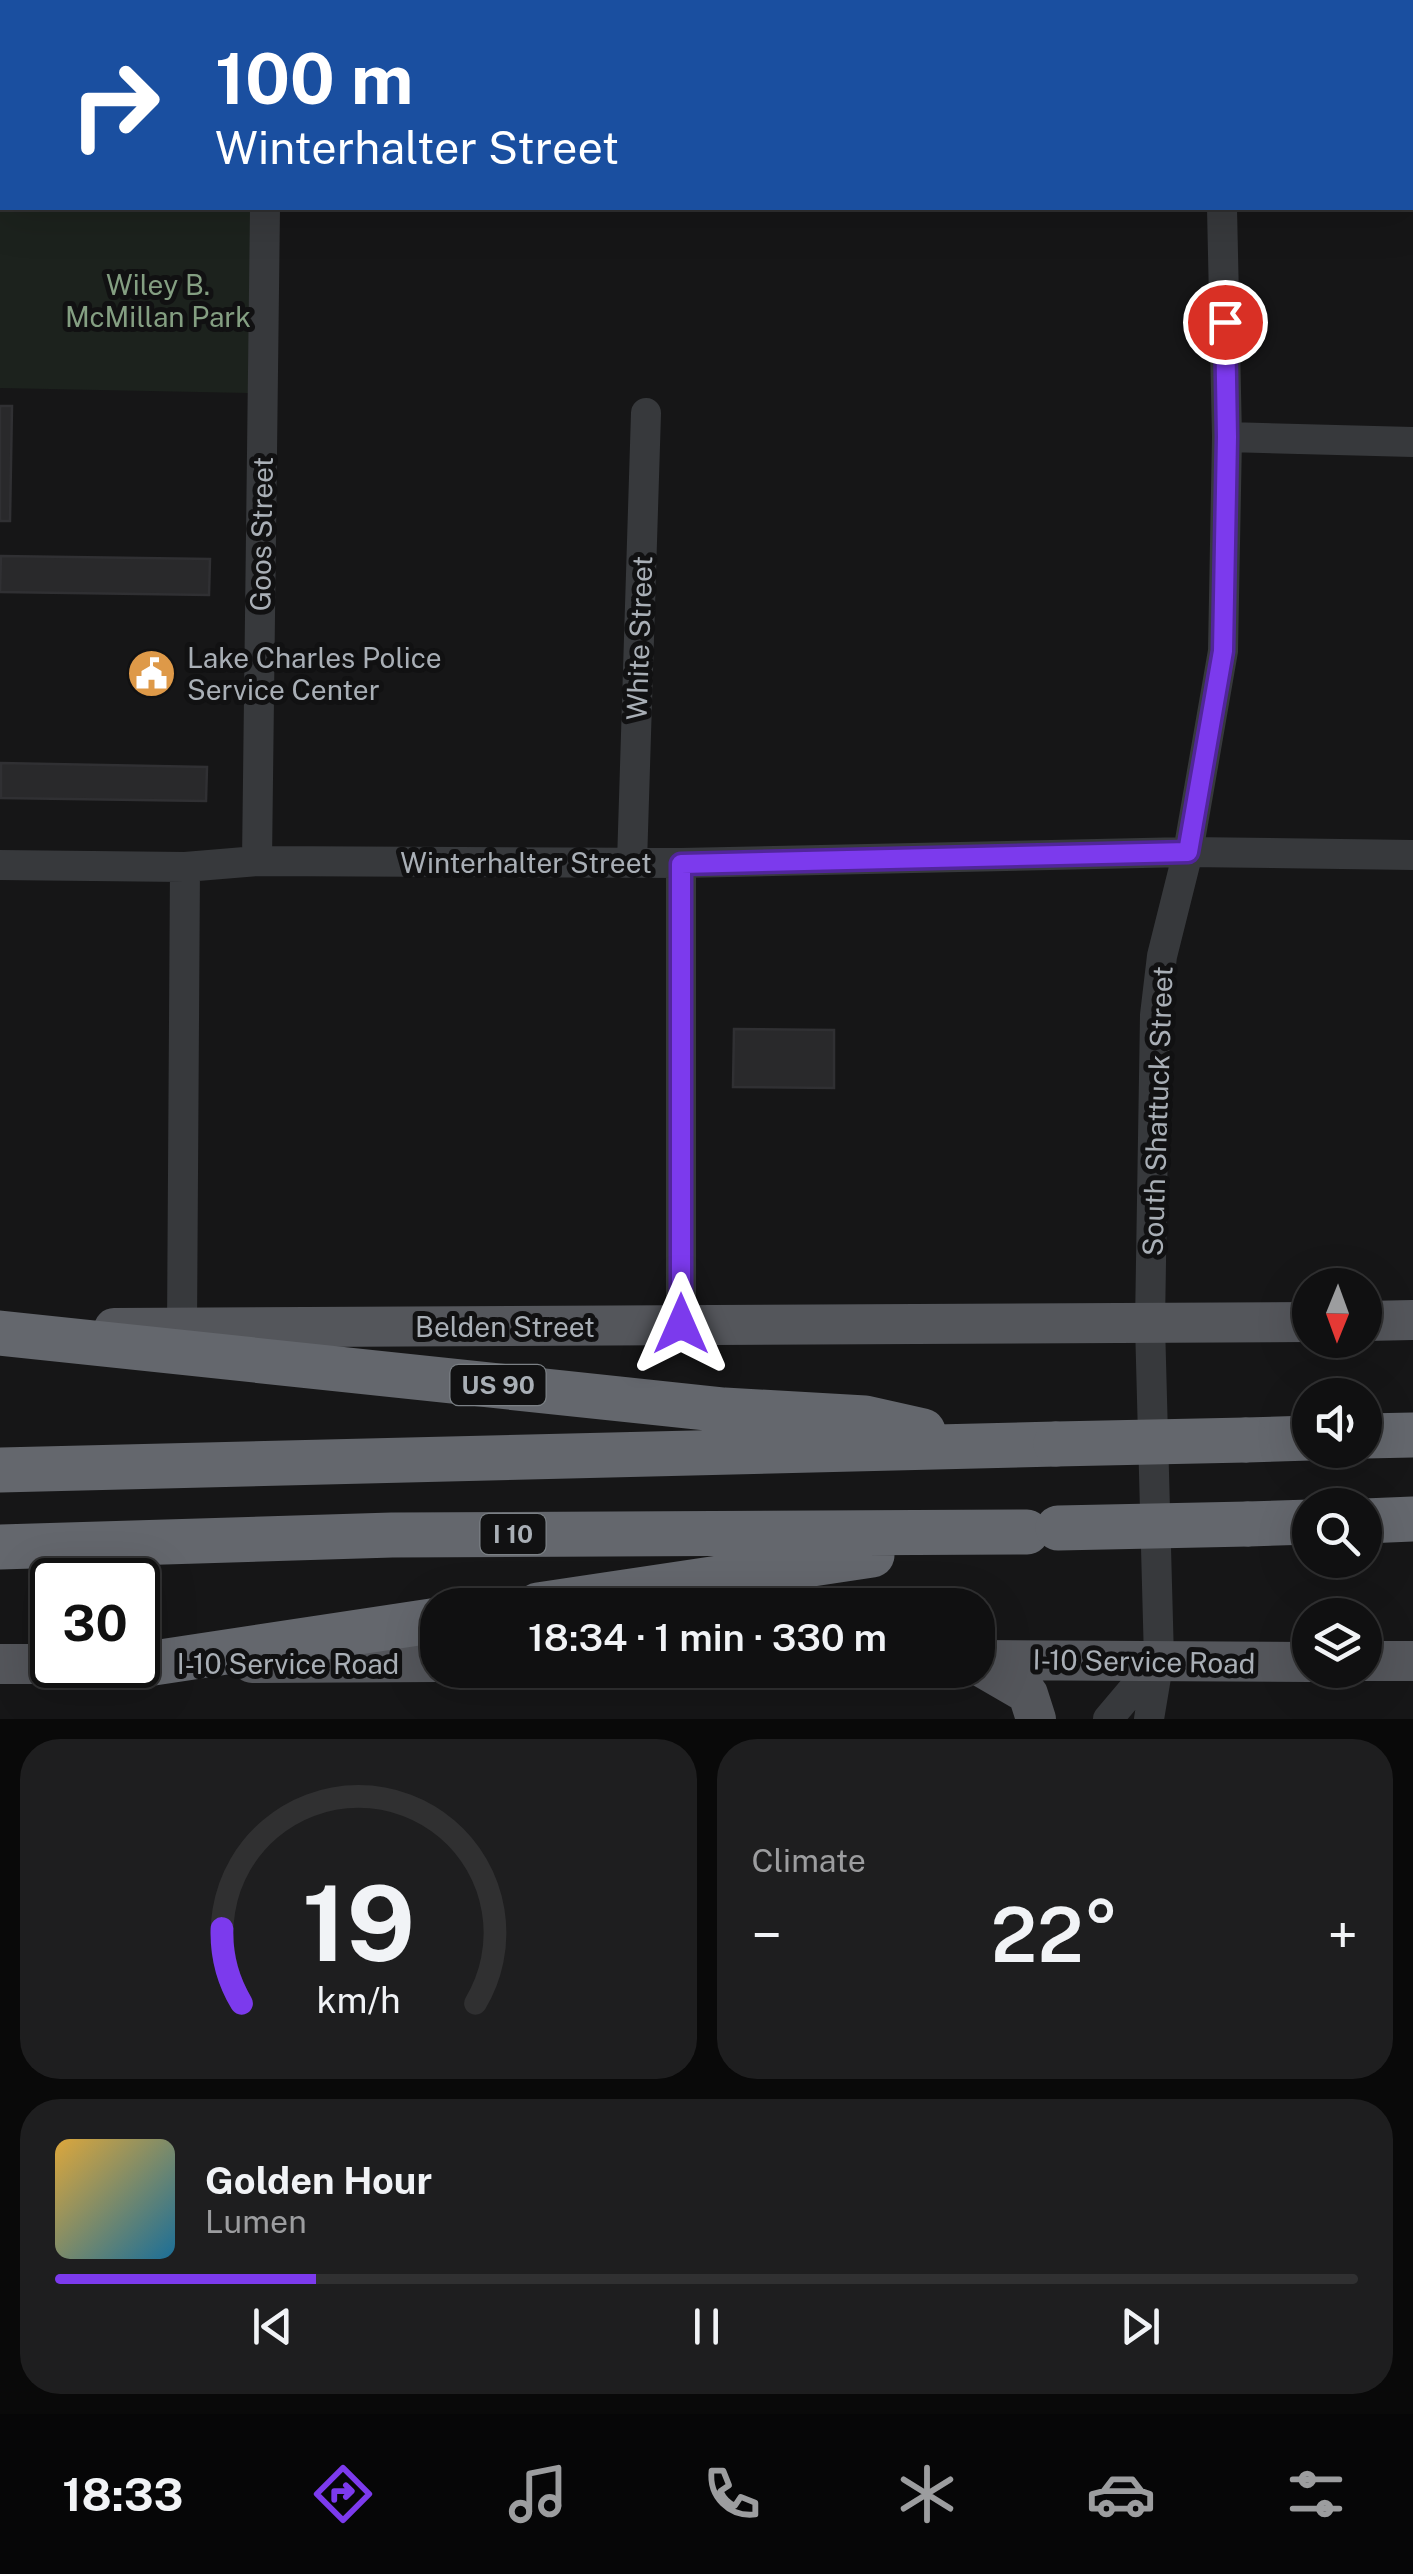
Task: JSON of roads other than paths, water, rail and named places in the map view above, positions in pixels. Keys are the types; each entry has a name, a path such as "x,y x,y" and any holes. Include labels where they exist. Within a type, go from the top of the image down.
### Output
{"highway":[{"name":"US 90","path":"0,1330 724,1410 865,1418 994,1446"},
{"path":"1382,1436 1413,1436"},
{"path":"0,1470 1292,1439"},
{"path":"1382,1520 1413,1519"},
{"name":"I 10","path":"0,1547 392,1534 1042,1530 1292,1523"},
{"path":"652,1588 1042,1530"},
{"path":"160,1661 420,1623"}],"main road":[{"path":"1382,1321 1413,1320"},
{"name":"Belden Street","path":"0,1330 1292,1322"},
{"path":"1382,1661 1413,1661"},
{"name":"I-10 Service Road","path":"160,1664 420,1662"},
{"name":"I-10 Service Road","path":"995,1662 1292,1662"},
{"path":"0,1664 30,1664"},
{"path":"995,1673 1028,1694 1036,1719"}],"street":[{"name":"Goos Street","path":"257,861 264,210"},
{"name":"South Shattuck Street","path":"1149,1719 1159,1659 1150,1324 1155,1015 1162,956 1188,852 1223,651 1227,437 1222,210"},
{"name":"White Street","path":"632,862 646,413"},
{"path":"1227,437 1413,442"},
{"name":"Winterhalter Street","path":"0,865 184,867 257,861 681,864 1188,852 1413,854"},
{"path":"681,864 681,1324"},
{"path":"182,1328 184,867"},
{"path":"1108,1719 1159,1659"},
{"path":"1159,1659 1164,1719"}],"place":[{"name":"Lake Charles Police Service Center","path":"152,673"}],"park label":[{"name":"Wiley B. McMillan Park","path":"158,300"}]}
